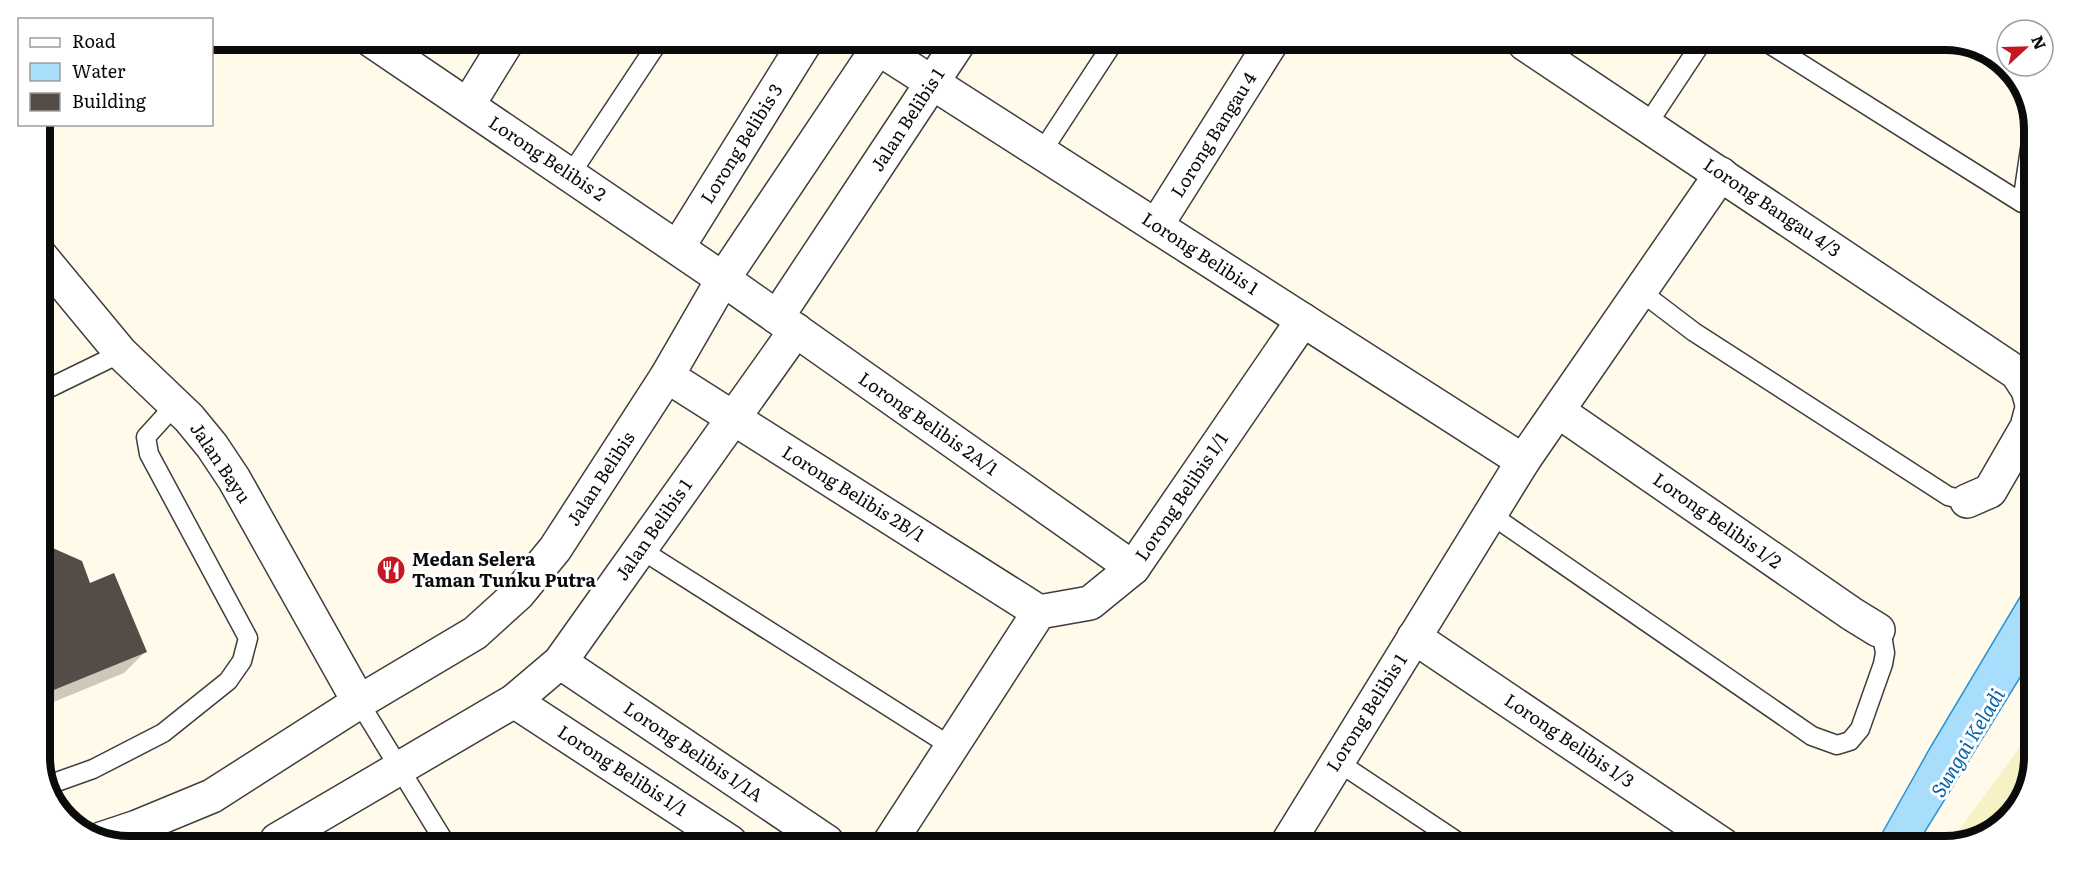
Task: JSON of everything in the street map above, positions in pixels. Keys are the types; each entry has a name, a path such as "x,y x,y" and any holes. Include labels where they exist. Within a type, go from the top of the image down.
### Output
{"street":[{"name":"Lorong Belibis 2","path":"386,50 723,279"},
{"path":"468,105 502,50"},
{"name":"Lorong Belibis 3","path":"678,248 800,50"},
{"name":"Jalan Belibis","path":"124,836 141,833 212,796 359,702 475,633 518,594 555,549 667,376 723,279 877,50"},
{"name":"Lorong Belibis 1","path":"887,50 932,83 1523,461"},
{"name":"Jalan Belibis 1","path":"284,836 514,701 560,662 734,418 787,324 953,50"},
{"name":"Lorong Bangau 4","path":"1156,226 1267,50"},
{"name":"Lorong Bangau 4/3","path":"1534,50 1721,174 2023,387"},
{"name":"Lorong Belibis 1","path":"1292,836 1523,461 1721,174"},
{"name":"Jalan Bayu","path":"50,267 121,353 175,405 212,446 234,479 359,702"},
{"name":"Lorong Belibis 2A/1","path":"723,279 1133,568"},
{"name":"Lorong Belibis 1/1","path":"1039,612 1090,603 1133,568 1303,320"},
{"name":"Lorong Belibis 2B/1","path":"667,376 1039,612"},
{"name":"Lorong Belibis 1/2","path":"1558,411 1842,608 1878,630"},
{"path":"1967,501 1990,491 2023,433"},
{"path":"894,836 1039,612"},
{"name":"Lorong Belibis 1/3","path":"1414,637 1710,836"},
{"name":"Lorong Belibis 1/1A","path":"560,662 817,836"},
{"name":"Lorong Belibis 1/1","path":"514,701 721,836"}],"lane":[{"path":"570,175 653,50"},
{"path":"1041,153 1108,50"},
{"path":"1647,125 1698,50"},
{"path":"1779,50 2022,203 2023,195"},
{"path":"1640,291 1694,332 1948,496 1967,501"},
{"path":"50,388 121,353"},
{"path":"54,783 93,769 164,732 228,681 242,661 248,638 149,454 146,437 175,405"},
{"path":"1490,514 1812,736 1837,745 1850,741 1860,729 1877,684 1885,654 1878,630"},
{"path":"640,549 952,747"},
{"path":"359,702 441,836"},
{"path":"1338,762 1449,836"}],"shaded area":[{"path":"2024,741 2024,757 2018,787 2004,809 1975,830 1955,835"}],"water":[{"name":"Sungai Keladi","path":"2024,591 2024,671 1922,836 1881,836"}],"building":[{"path":"50,547 82,561 90,583 114,573 147,652 50,692"}],"place":[{"name":"Medan Selera Taman Tunku Putra","path":"391,570"}]}
